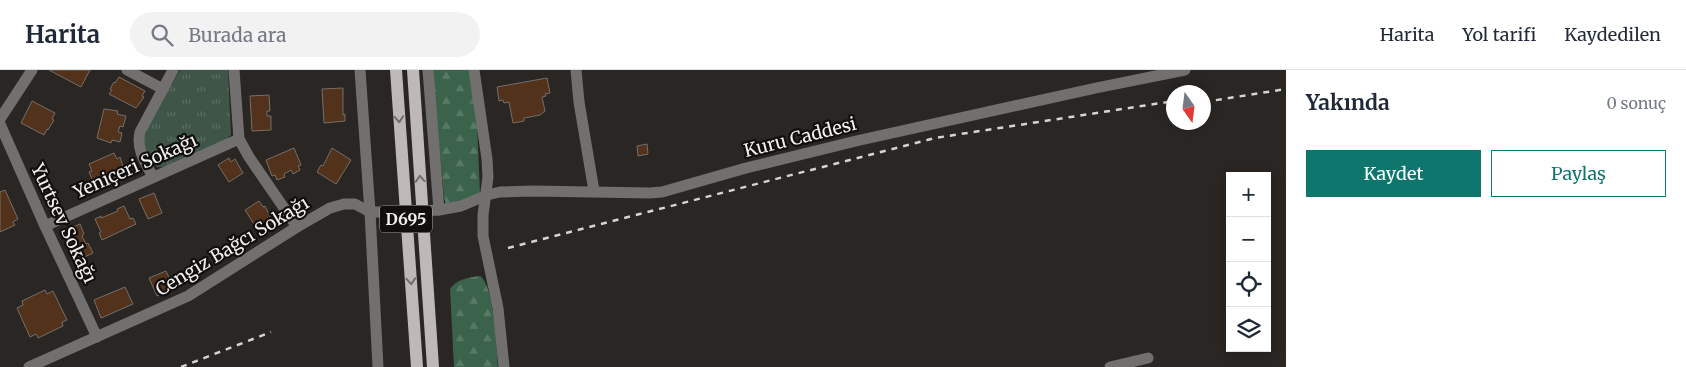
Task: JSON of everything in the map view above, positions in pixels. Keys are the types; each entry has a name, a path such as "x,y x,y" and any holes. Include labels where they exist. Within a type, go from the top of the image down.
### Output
{"main road":[{"name":"D695","path":"396,70 417,367"},
{"name":"D695","path":"413,70 433,367"}],"street":[{"path":"0,119 32,70"},
{"path":"126,70 163,90"},
{"path":"153,177 138,146 138,138 173,70"},
{"path":"234,70 239,139 296,227"},
{"path":"360,70 378,367"},
{"path":"428,70 439,210"},
{"path":"474,70 487,159 487,195 483,215 483,236 498,308 504,367"},
{"path":"576,70 579,102 594,191"},
{"name":"Kuru Caddesi","path":"422,211 461,206 487,195 511,192 662,192 754,166 856,141 1185,70"},
{"name":"Yurtsev Sokağı","path":"0,124 97,337"},
{"name":"Yeniçeri Sokağı","path":"45,226 239,139"},
{"name":"Cengiz Bağcı Sokağı","path":"29,367 200,290 296,227 330,208 344,204 355,204 370,212 406,212"},
{"path":"1110,367 1148,358"}],"green space":[{"path":"180,70 228,70 231,135 225,140 164,167 157,167 145,151 145,136 164,96"},
{"path":"432,70 469,70 477,124 480,193 469,199 446,204 444,198"},
{"path":"480,276 489,291 492,304 498,367 454,367 450,289 459,281"}],"building":[{"path":"49,70 90,70 81,87"},
{"path":"119,77 145,91 142,96 144,97 136,108 109,94 114,82"},
{"path":"547,78 550,93 542,97 545,111 540,115 524,118 524,121 513,123 509,102 499,101 497,87"},
{"path":"343,88 343,115 345,114 345,121 324,123 322,89"},
{"path":"269,95 270,111 267,111 267,116 271,116 271,130 252,131 250,96"},
{"path":"32,101 55,113 52,119 54,120 44,135 21,123"},
{"path":"104,109 118,111 117,114 126,116 123,127 120,126 118,132 122,133 120,142 112,140 111,143 97,138"},
{"path":"647,144 648,154 638,156 637,146"},
{"path":"294,148 301,165 298,166 300,170 293,174 291,170 284,174 285,177 277,180 275,175 272,176 266,160"},
{"path":"332,148 351,160 336,184 317,172 321,165 323,166"},
{"path":"114,153 117,159 120,157 125,173 98,186 95,178 92,179 89,172 92,171 89,164"},
{"path":"229,158 231,162 235,159 243,173 229,182 218,165"},
{"path":"5,190 18,219 13,222 15,225 0,232 0,192"},
{"path":"154,193 162,213 148,219 139,199"},
{"path":"259,201 263,207 265,206 273,223 259,232 245,210"},
{"path":"124,206 130,219 133,218 136,224 102,240 99,233 101,232 95,219 118,211 117,209"},
{"path":"80,224 84,234 82,236 93,253 78,260 64,231"},
{"path":"166,271 174,288 157,296 149,278"},
{"path":"125,287 133,304 101,318 94,300"},
{"path":"45,290 47,294 53,291 67,320 62,322 63,326 38,338 36,334 30,337 17,308 23,305 22,301"}],"railway":[{"path":"1211,101 1286,89"},
{"path":"508,248 935,138 1166,102"},
{"path":"181,367 271,332"}]}
